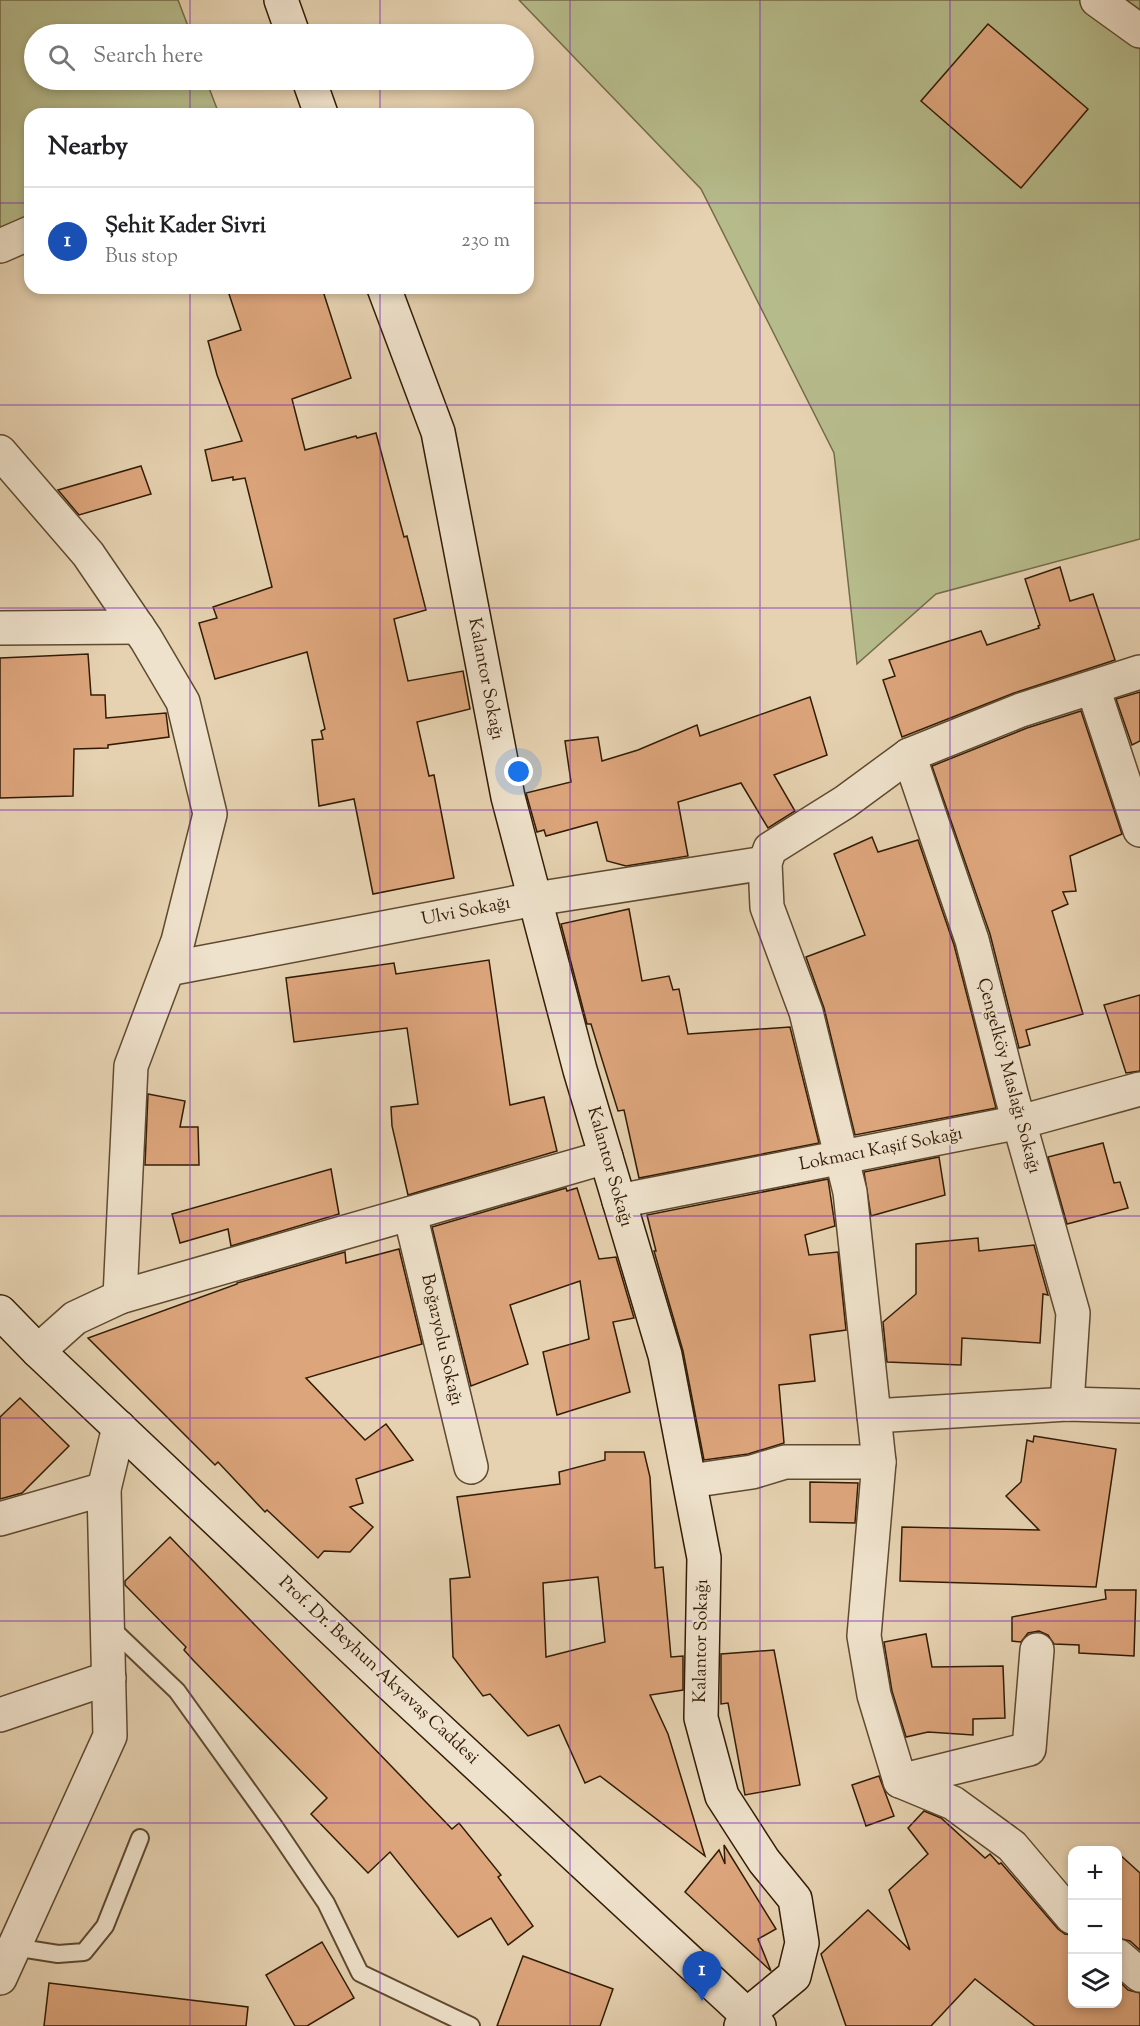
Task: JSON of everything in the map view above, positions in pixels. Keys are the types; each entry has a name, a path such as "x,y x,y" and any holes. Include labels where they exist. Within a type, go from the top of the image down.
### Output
{"street":[{"path":"281,0 289,24"},
{"path":"1097,0 1140,31"},
{"path":"313,90 319,108"},
{"path":"0,246 24,236"},
{"name":"Kalantor Sokağı","path":"386,294 438,432 508,797 580,1070 665,1355 704,1558 701,1718 722,1796 764,1861 795,1899 802,1943 794,1976 749,2022"},
{"path":"0,452 88,554 138,627 183,702 210,814 178,941 131,1066 120,1297"},
{"path":"0,628 138,627"},
{"path":"1068,1912 1011,1846 953,1803 900,1780 874,1695 864,1636 879,1462 850,1192 806,1012 767,907 765,863 770,849 844,802 909,754 1021,710 1140,672"},
{"path":"1093,688 1140,830"},
{"name":"Çengelköy Maslağı Sokağı","path":"909,754 972,940 1073,1313 1067,1404"},
{"name":"Ulvi Sokağı","path":"168,969 535,899 765,863"},
{"name":"Lokmacı Kaşif Sokağı","path":"619,1201 1020,1122 1140,1089"},
{"path":"38,1351 75,1318 120,1297 606,1157"},
{"name":"Boğazyolu Sokağı","path":"410,1214 471,1467"},
{"name":"Prof. Dr. Beyhun Akyavaş Caddesi","path":"0,1312 38,1351 749,2022"},
{"path":"874,1416 1067,1404 1140,1406"},
{"path":"0,1978 110,1736 104,1489 119,1427"},
{"path":"690,1481 752,1472 785,1462 879,1462"},
{"path":"0,1519 104,1489"},
{"path":"900,1780 1029,1749 1037,1650"},
{"path":"0,1715 109,1678"},
{"path":"1122,1959 1140,1975"}],"lane":[{"path":"107,1624 177,1691 276,1829 326,1904 360,1973 471,2026"},
{"path":"14,1947 57,1954 84,1952 105,1926 140,1839"}],"green space":[{"path":"0,0 178,0 187,24 24,24 24,90 210,90 217,108 24,108 24,221 0,227"},
{"path":"519,0 1140,0 1140,539 936,594 857,664 834,453 701,189"}],"building":[{"path":"988,24 1088,109 1021,188 921,101"},
{"path":"229,294 324,294 351,378 292,399 305,450 376,433 404,537 407,536 426,610 394,619 408,681 463,671 470,709 417,722 429,776 434,775 454,878 373,894 354,799 319,806 312,740 323,739 321,731 325,729 307,652 215,679 199,623 217,618 213,607 272,587 245,478 233,480 233,477 212,481 205,450 242,441 217,375 208,341 241,330"},
{"path":"141,466 151,494 79,515 58,490"},
{"path":"1060,567 1070,601 1093,594 1115,660 1014,693 902,737 883,680 895,676 889,660 981,631 987,645 1039,628 1025,579"},
{"path":"88,654 91,695 105,695 106,718 166,713 169,737 108,745 108,748 74,749 73,796 0,798 0,658"},
{"path":"1140,692 1140,741 1132,745 1116,699"},
{"path":"810,697 827,755 774,775 795,811 768,828 741,783 678,802 688,856 626,866 607,861 597,822 546,836 544,830 537,832 526,793 571,782 565,741 598,737 602,761 638,750 697,725 700,736"},
{"path":"1081,711 1122,834 1070,856 1076,891 1063,892 1068,904 1052,911 1083,1014 1026,1030 1030,1045 1019,1048 990,934 932,766 1027,728"},
{"path":"872,837 878,852 918,840 954,945 996,1108 855,1135 824,1008 806,957 865,935 834,854"},
{"path":"629,909 642,981 669,976 673,990 679,989 688,1034 790,1027 819,1143 639,1178 624,1110 618,1111 591,1024 587,1024 561,924"},
{"path":"489,960 510,1105 544,1097 557,1151 408,1195 392,1126 391,1107 418,1104 407,1028 294,1042 286,978 394,963 396,974"},
{"path":"1140,995 1140,1071 1126,1073 1104,1005"},
{"path":"148,1094 185,1101 180,1127 198,1127 199,1165 145,1165"},
{"path":"1103,1143 1114,1183 1120,1182 1128,1208 1067,1224 1048,1157"},
{"path":"939,1157 945,1195 871,1216 864,1172"},
{"path":"331,1169 339,1214 231,1246 228,1229 180,1243 172,1214"},
{"path":"828,1179 835,1226 805,1235 809,1255 838,1252 846,1330 810,1335 815,1381 779,1385 784,1443 748,1454 704,1460 683,1351 654,1251 656,1251 647,1215"},
{"path":"566,1188 567,1191 577,1188 599,1259 616,1257 634,1318 613,1322 630,1392 557,1415 543,1352 589,1339 580,1281 510,1305 528,1364 471,1386 432,1227"},
{"path":"978,1238 979,1251 1034,1245 1048,1295 1043,1294 1040,1343 962,1338 961,1365 887,1362 883,1322 916,1294 916,1244"},
{"path":"399,1249 422,1344 306,1378 365,1440 386,1424 413,1460 356,1479 363,1503 350,1507 373,1527 350,1552 324,1551 318,1558 267,1510 265,1512 218,1462 215,1465 88,1338 237,1283 345,1252 346,1263"},
{"path":"20,1398 69,1446 22,1493 0,1499 0,1417"},
{"path":"1034,1436 1116,1449 1096,1587 900,1581 902,1527 1039,1530 1006,1496 1021,1482 1027,1440 1033,1442"},
{"path":"605,1452 644,1452 650,1477 655,1568 663,1567 671,1657 683,1656 683,1690 650,1695 668,1734 705,1856 600,1776 585,1783 559,1725 528,1736 490,1694 483,1696 453,1657 450,1579 470,1577 457,1497 560,1484 559,1472 605,1460","holes":["598,1577 605,1642 546,1657 543,1583"]},
{"path":"810,1482 858,1483 855,1523 810,1522"},
{"path":"170,1537 452,1829 459,1823 501,1875 498,1877 533,1926 508,1945 491,1918 458,1937 390,1852 368,1873 311,1814 327,1798 193,1660 184,1650 186,1647 125,1585 125,1581"},
{"path":"1105,1590 1136,1590 1134,1656 1079,1653 1079,1645 1054,1644 1048,1635 1039,1631 1028,1633 1021,1642 1012,1641 1012,1617 1106,1599"},
{"path":"926,1634 932,1667 1003,1666 1005,1718 973,1719 973,1735 928,1732 906,1737 892,1691 884,1642"},
{"path":"774,1650 800,1785 745,1795 728,1703 721,1704 721,1654"},
{"path":"879,1776 894,1816 866,1826 852,1785"},
{"path":"924,1811 941,1818 985,1858 990,1854 999,1864 1001,1863 1058,1929 1068,1934 1068,2008 1122,2008 1122,1984 1128,1990 1140,1993 1140,2026 1035,2026 975,1979 931,2026 846,2026 821,1954 868,1910 910,1950 889,1890 928,1854 908,1828"},
{"path":"724,1845 776,1929 758,1939 771,1971 685,1892 719,1850 725,1864"},
{"path":"1122,1857 1140,1873 1140,1950 1130,1941 1122,1939"},
{"path":"322,1942 354,1998 307,2026 295,2026 266,1975"},
{"path":"523,1956 613,1989 600,2026 497,2026"},
{"path":"49,1983 248,2007 246,2026 44,2026"}],"place":[{"name":"Şehit Kader Sivri","path":"702,2001"}]}
